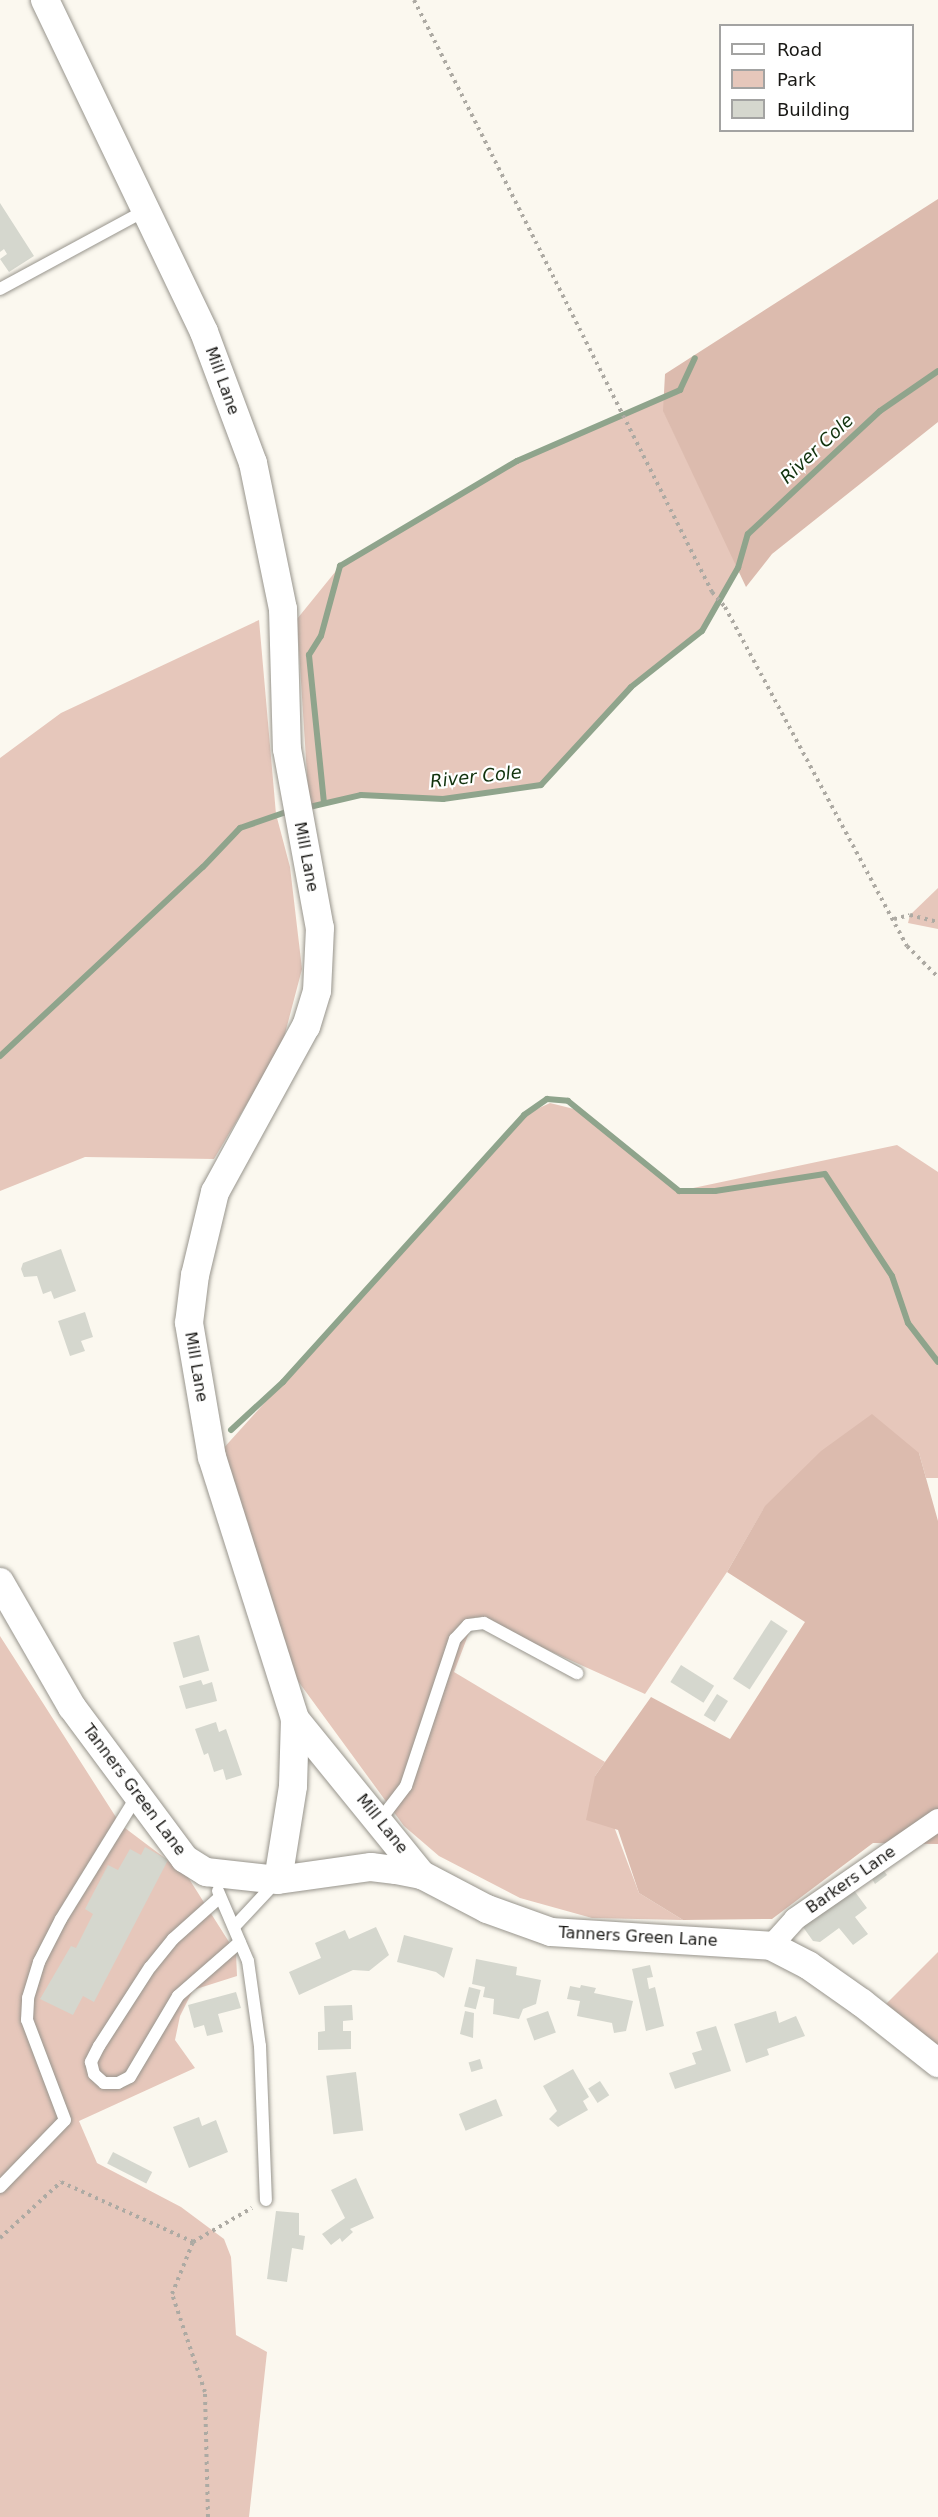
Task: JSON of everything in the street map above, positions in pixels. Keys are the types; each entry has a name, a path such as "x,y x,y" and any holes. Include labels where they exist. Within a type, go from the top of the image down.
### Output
{"street":[{"name":"Mill Lane","path":"45,0 204,332 253,463 283,609 287,749 303,846 320,928 317,991 306,1026 215,1192 189,1323 212,1457 295,1719 293,1786 278,1880"},
{"name":"Tanners Green Lane","path":"0,1582 72,1707 185,1859 216,1886 371,1867 422,1875 487,1909 551,1932 771,1946 808,1965 862,2003 938,2064"},
{"name":"Mill Lane","path":"295,1719 380,1820 422,1875"},
{"name":"Barkers Lane","path":"771,1946 795,1919 938,1820"}],"lane":[{"path":"0,289 146,210"},
{"path":"380,1820 406,1786 455,1639 468,1625 484,1623 577,1673"},
{"path":"0,2187 65,2120 27,2020 29,1990 39,1962 61,1919 137,1795"},
{"path":"234,1927 278,1880"},
{"path":"240,1942 178,1996 130,2077 118,2083 104,2083 94,2074 91,2061 150,1966 216,1886 234,1927 248,1961 260,2046 266,2200"}],"path":[{"path":"414,0 712,592 725,607 907,946 938,977"},
{"path":"894,919 910,915 938,922"},
{"path":"0,2238 61,2182 192,2242"},
{"path":"208,2517 205,2392 172,2294 192,2242 266,2200"}],"green space":[{"path":"664,397 664,412 738,568 702,631 631,687 541,785 443,799 361,795 309,806 297,619 340,566 517,461"},
{"path":"259,620 276,814 290,867 302,969 282,1045 214,1159 85,1157 0,1191 0,758 61,713"},
{"path":"938,888 938,929 908,923 910,915"},
{"path":"550,1103 574,1109 679,1191 897,1145 938,1172 938,1478 926,1478 919,1453 763,1510 727,1572 645,1694 475,1617 454,1672 605,1762 595,1776 639,1893 683,1920 592,1918 520,1898 439,1856 404,1826 287,1666 221,1451 524,1115"},
{"path":"0,1636 121,1825 186,1874 236,1953 237,1976 193,1990 180,2016 175,2040 195,2068 79,2121 97,2163 181,2207 224,2239 231,2257 236,2335 267,2352 249,2517 0,2517"},
{"path":"938,1952 938,2047 884,2006"}],"shaded area":[{"path":"938,199 938,422 772,554 746,587 663,411 665,374"},
{"path":"872,1414 919,1453 938,1521 938,1844 873,1843 772,1919 683,1920 639,1893 618,1830 586,1820 595,1776 651,1697 730,1739 805,1622 727,1572 765,1506 821,1451"}],"building":[{"path":"0,203 34,256 9,272 0,259 7,254 4,249 0,252"},
{"path":"61,1249 76,1291 54,1299 51,1291 43,1294 37,1276 24,1277 21,1269 23,1263"},
{"path":"85,1312 93,1337 81,1341 85,1351 70,1356 58,1321"},
{"path":"771,1620 788,1631 750,1690 733,1679"},
{"path":"199,1635 209,1671 183,1678 173,1642"},
{"path":"681,1665 714,1686 703,1703 670,1682"},
{"path":"201,1680 203,1685 212,1682 217,1701 186,1709 179,1686"},
{"path":"717,1694 728,1701 715,1722 704,1715"},
{"path":"216,1722 219,1732 226,1729 242,1775 226,1780 223,1769 214,1772 208,1753 204,1755 195,1729"},
{"path":"145,1847 168,1860 94,2002 83,1996 73,2015 40,1999 71,1946 76,1948 93,1914 85,1909 108,1865 118,1870 130,1849 141,1855"},
{"path":"882,1868 887,1875 875,1884 871,1877"},
{"path":"853,1889 867,1908 855,1917 868,1934 853,1945 839,1928 820,1942 813,1941 803,1927"},
{"path":"376,1927 389,1955 369,1971 353,1970 299,1995 289,1972 321,1958 315,1943 345,1930 349,1939"},
{"path":"404,1935 453,1948 444,1978 436,1972 397,1962"},
{"path":"476,1959 517,1967 516,1975 541,1980 536,2004 523,2009 519,2019 493,2014 494,1999 483,1997 485,1987 472,1984"},
{"path":"650,1965 653,1977 647,1978 649,1989 655,1987 664,2026 646,2031 632,1969"},
{"path":"581,1985 596,1988 594,1993 633,2001 626,2031 614,2033 612,2023 577,2016 580,2001 567,1999 570,1986 580,1988"},
{"path":"469,1987 481,1990 476,2009 464,2006"},
{"path":"236,1992 241,2008 218,2014 223,2032 207,2036 204,2025 194,2028 188,2005"},
{"path":"352,2005 353,2020 343,2021 343,2031 351,2031 351,2049 318,2050 318,2032 325,2031 324,2006"},
{"path":"465,2011 474,2013 473,2038 460,2034"},
{"path":"548,2011 556,2033 534,2040 526,2019"},
{"path":"776,2011 779,2023 796,2016 805,2036 767,2049 769,2055 746,2063 734,2024"},
{"path":"716,2026 731,2071 675,2089 669,2073 696,2064 692,2053 702,2050 696,2032"},
{"path":"480,2059 483,2069 471,2072 469,2063"},
{"path":"573,2069 589,2097 583,2101 588,2110 558,2127 549,2119 557,2111 543,2086"},
{"path":"356,2072 363,2131 333,2134 326,2076"},
{"path":"600,2081 609,2095 598,2103 588,2089"},
{"path":"496,2099 503,2116 466,2131 459,2114"},
{"path":"199,2117 202,2126 216,2120 228,2152 189,2168 173,2127"},
{"path":"113,2152 152,2172 146,2184 107,2164"},
{"path":"356,2178 374,2218 350,2229 353,2232 342,2242 340,2238 331,2245 322,2234 345,2218 331,2190"},
{"path":"276,2211 299,2213 299,2235 305,2236 303,2250 292,2248 287,2282 267,2279"}],"waterway":[{"path":"324,803 309,655 321,636 340,566 517,461 680,390 695,358"},
{"name":"River Cole","path":"305,808 361,795 443,799 541,785 631,687 702,631 738,568 748,534 880,411 938,371"},
{"name":"River Cole","path":"0,1056 203,867 240,828 292,810"},
{"path":"231,1430 283,1382 524,1115 547,1099 568,1101 679,1191 715,1191 825,1174 892,1276 908,1323 938,1362"}]}
